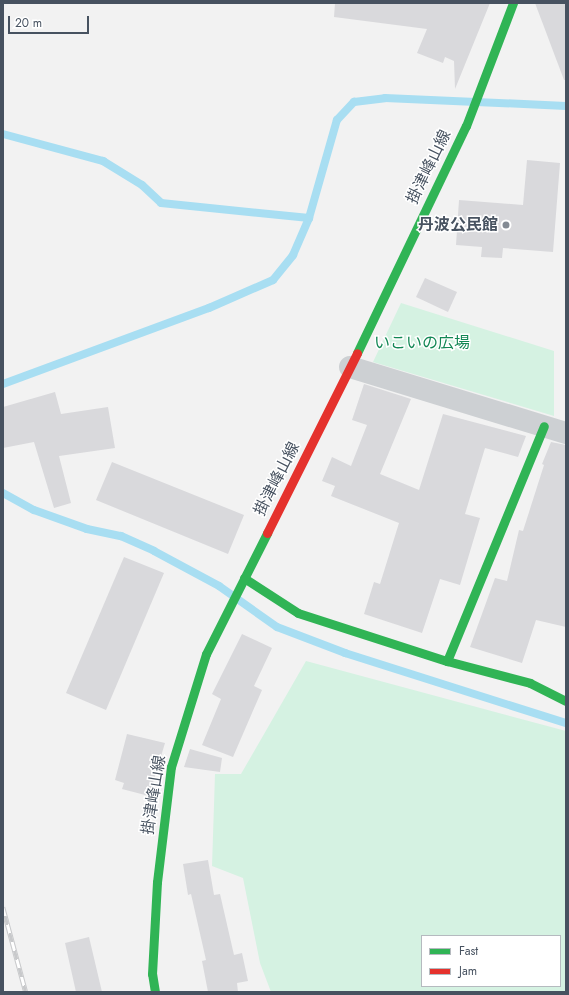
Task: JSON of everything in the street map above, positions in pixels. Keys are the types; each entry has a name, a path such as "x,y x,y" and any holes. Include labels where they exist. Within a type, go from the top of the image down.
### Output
{"main road":[{"name":"掛津峰山線","path":"155,992 152,974 157,882 171,767 206,654 350,367 466,126 513,3"},
{"path":"447,662 544,426"},
{"path":"242,582 298,613 447,662 530,683 566,701"}],"street":[{"path":"350,367 566,433"}],"green space":[{"name":"いこいの広場","path":"401,303 554,351 554,416 373,362"},
{"path":"306,661 566,731 566,992 271,992 260,963 243,878 212,866 215,774 241,774"}],"building":[{"path":"335,3 490,3 455,89 454,61 445,57 443,63 417,53 427,29 334,17"},
{"path":"535,3 566,3 566,80 564,80"},
{"name":"丹波公民館","path":"527,160 560,163 553,252 503,248 502,258 481,257 482,247 456,245 459,200 523,205"},
{"path":"425,278 457,292 448,312 416,297"},
{"path":"364,384 411,399 380,474 419,490 443,414 526,436 518,457 485,448 465,514 480,518 460,585 440,579 422,633 364,614 374,582 380,584 399,523 331,496 335,486 322,481 332,457 351,466 367,425 352,420"},
{"path":"55,392 61,414 108,407 115,448 59,456 71,503 54,508 34,442 3,448 3,407"},
{"path":"551,442 566,445 566,627 536,620 522,663 470,647 495,578 507,581 519,530 523,531 544,465 542,464"},
{"path":"112,462 244,515 228,554 96,500"},
{"path":"124,557 164,573 106,710 66,693"},
{"path":"242,634 272,648 254,686 262,690 233,757 202,745 221,699 212,694"},
{"path":"127,734 165,743 149,796 122,789 124,783 115,780"},
{"path":"190,749 222,758 220,772 184,767"},
{"path":"208,860 214,895 220,894 234,955 242,953 248,981 237,983 238,992 208,992 202,961 206,960 191,894 188,895 183,864"},
{"path":"89,937 102,992 76,992 65,943"}],"waterway":[{"path":"3,384 209,308 273,280 293,255 309,218 337,120 354,102 385,98 566,106"},
{"path":"3,134 103,161 142,185 161,203 309,218"},
{"path":"3,493 34,510 87,529 121,536 154,551 219,586 277,627 345,653 566,723"}],"railway":[{"path":"3,907 26,992"}],"traffic: fast":[{"path":"357,353 466,126 513,3"},
{"path":"447,661 544,426"},
{"path":"155,992 152,974 157,882 171,767 206,654 267,533"},
{"path":"244,578 298,613 447,661 530,683 566,701"}],"traffic: jam":[{"path":"267,533 357,353"}],"place":[{"name":"丹波公民館","path":"506,225"}]}
